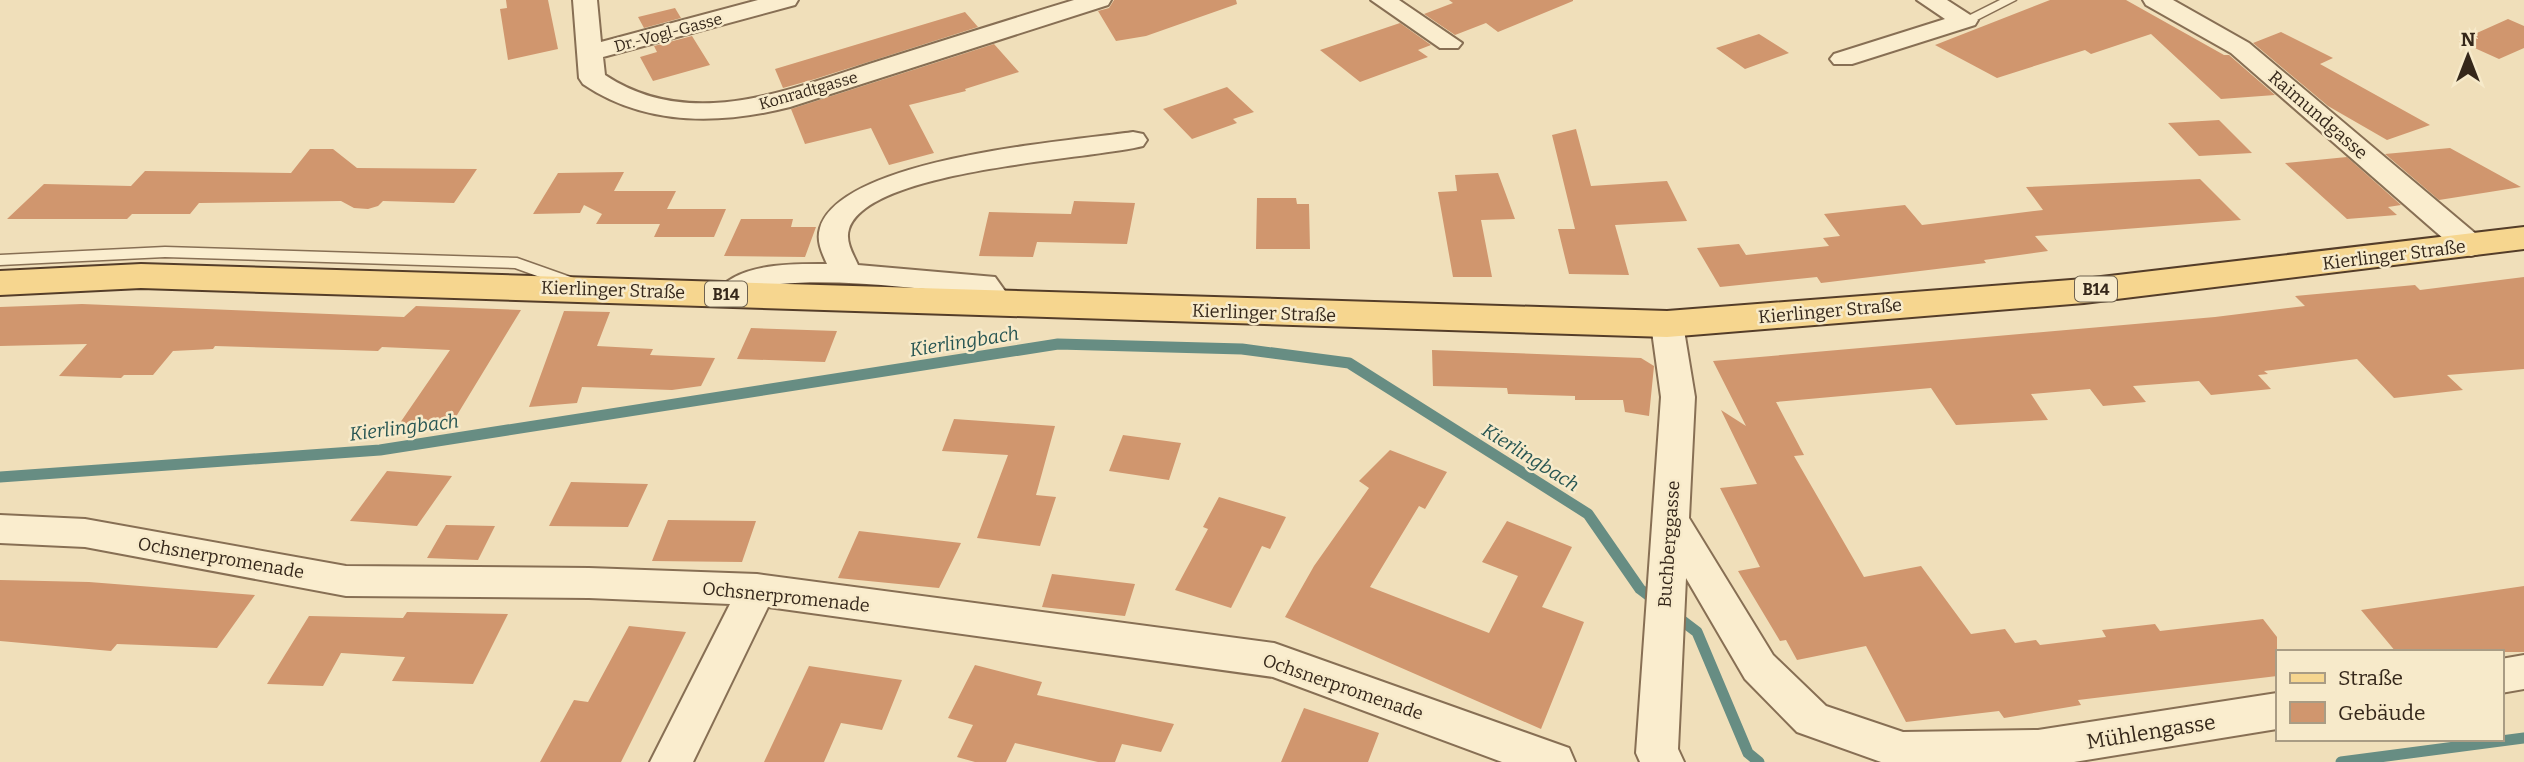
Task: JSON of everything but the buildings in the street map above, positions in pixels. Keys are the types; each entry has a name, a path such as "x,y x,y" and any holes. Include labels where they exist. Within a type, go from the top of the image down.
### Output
{"main road":[{"name":"Kierlinger Straße","path":"0,283 141,276 1667,324 2084,290 2524,238"}],"street":[{"name":"Konradtgasse","path":"585,0 592,78 612,94 649,106 686,111 730,111 798,95 1099,0"},
{"name":"Dr.-Vogl-Gasse","path":"591,52 786,0"},
{"path":"1383,0 1449,43"},
{"path":"1929,0 1966,19"},
{"name":"Raimundgasse","path":"2155,0 2240,48 2471,246"},
{"path":"1843,59 1966,19"},
{"path":"847,274 832,241 835,225 845,209 888,185 927,173 994,159 1133,140"},
{"path":"731,294 761,278 779,274 847,274 984,284 999,304"},
{"name":"Buchberggasse","path":"1662,762 1657,753 1661,645 1672,521 1678,397 1667,324"},
{"name":"Mühlengasse","path":"1672,521 1759,667 1812,719 1903,751 2038,749 2276,711"},
{"name":"Ochsnerpromenade","path":"0,529 85,533 346,580 589,583 757,590 1274,660 1554,762"},
{"path":"671,762 757,590"},
{"path":"2503,676 2524,672"}],"lane":[{"path":"1966,19 2010,0"},
{"path":"0,260 165,252 517,263 586,288"}],"waterway":[{"name":"Kierlingbach","path":"0,477 380,450 1058,344 1242,349 1349,363 1588,514 1640,589 1657,602"},
{"name":"Kierlingbach","path":"1672,613 1697,632 1748,753 1759,762"},
{"name":"Kierlingbach","path":"2503,741 2524,738"},
{"name":"Kierlingbach","path":"2341,762 2501,741"}]}
